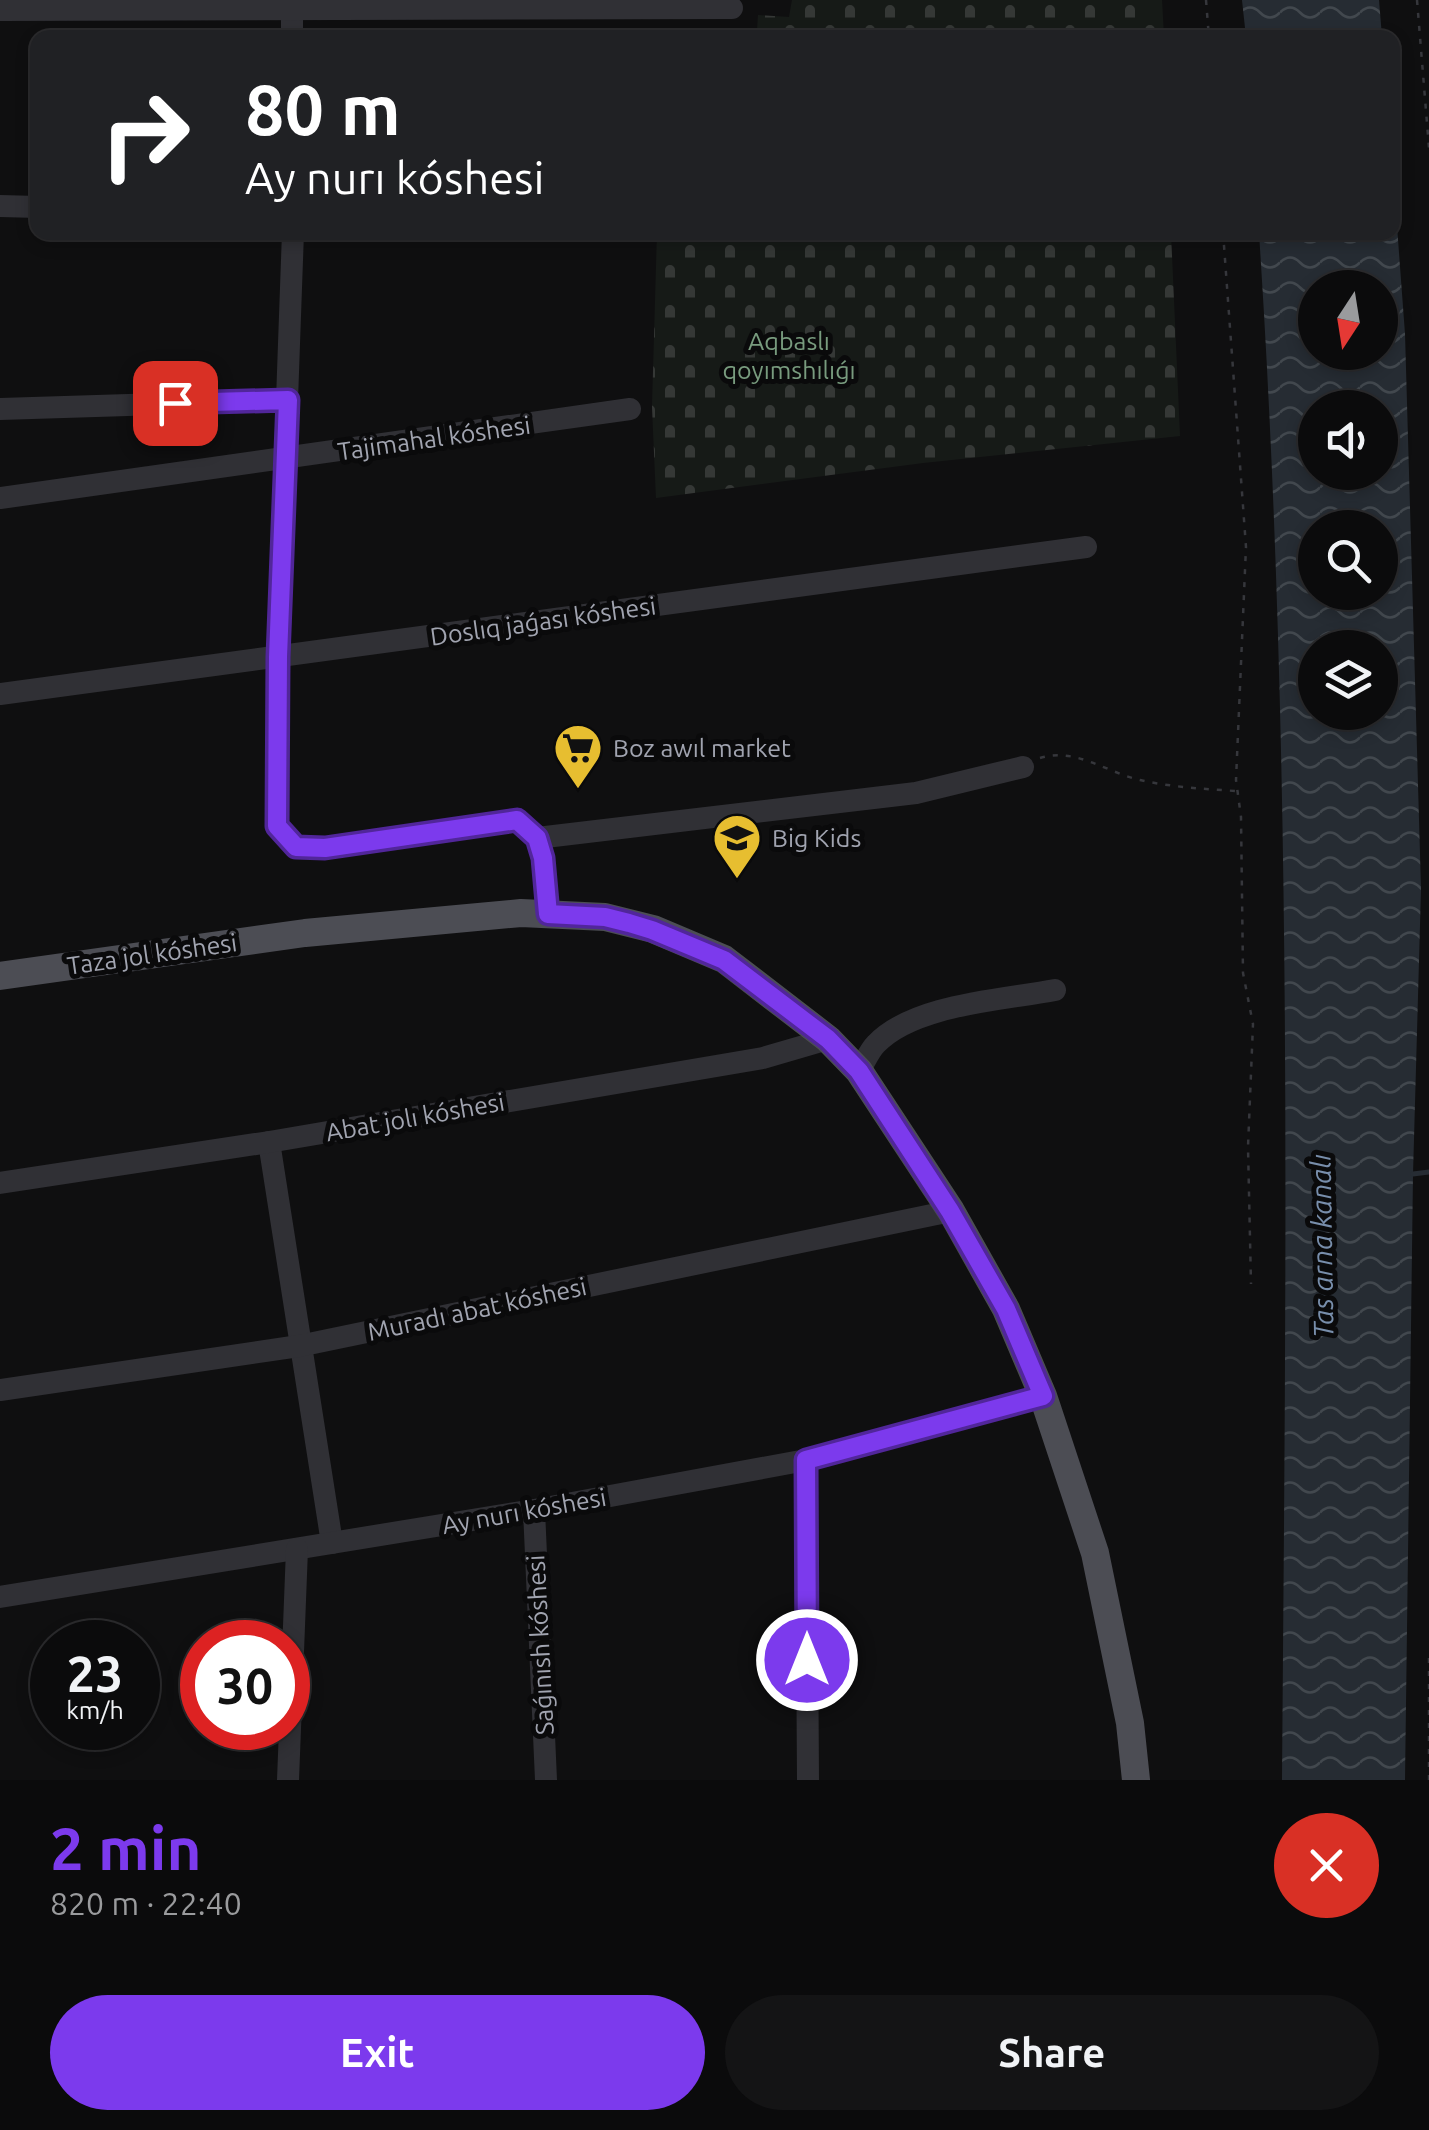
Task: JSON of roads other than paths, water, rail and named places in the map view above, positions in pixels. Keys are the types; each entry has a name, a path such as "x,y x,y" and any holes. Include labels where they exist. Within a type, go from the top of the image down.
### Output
{"main road":[{"name":"Taza jol kóshesi","path":"0,976 305,934 520,913 605,917 652,930 724,960 828,1039 859,1071 950,1211 1006,1309 1043,1396 1095,1554 1130,1724 1136,1780"}],"street":[{"path":"0,10 292,5 732,8"},
{"path":"0,206 30,208"},
{"path":"293,240 288,460 278,657 277,826 296,847 325,848 517,820 537,838 543,858 548,914"},
{"path":"0,409 288,400"},
{"name":"Tajimahal kóshesi","path":"0,498 630,409"},
{"name":"Doslıq jaǵası kóshesi","path":"0,694 1086,547"},
{"path":"537,838 916,793 1023,767"},
{"path":"859,1071 876,1044 896,1029 929,1014 1055,990"},
{"name":"Abat jolı kóshesi","path":"0,1182 269,1142 763,1058 828,1039"},
{"path":"269,1142 298,1346 332,1543"},
{"name":"Muradı abat kóshesi","path":"0,1390 298,1346 950,1211"},
{"name":"Ay nurı kóshesi","path":"0,1597 534,1510 806,1460 1043,1396"},
{"path":"806,1460 808,1780"},
{"name":"Saǵınısh kóshesi","path":"534,1510 546,1780"},
{"path":"288,1780 297,1550"}],"water":[{"path":"1242,0 1379,0 1381,30 1245,30"},
{"name":"Tas arna kanalı","path":"1259,240 1398,240 1405,334 1421,889 1405,1780 1282,1780 1285,1006 1278,619"}],"waterway":[{"path":"1413,1174 1429,1172"}],"place":[{"name":"Boz awıl market","path":"578,790"},
{"name":"Big Kids","path":"737,880"}],"park label":[{"name":"Aqbaslı qoyımshılıǵı","path":"789,356"}]}
